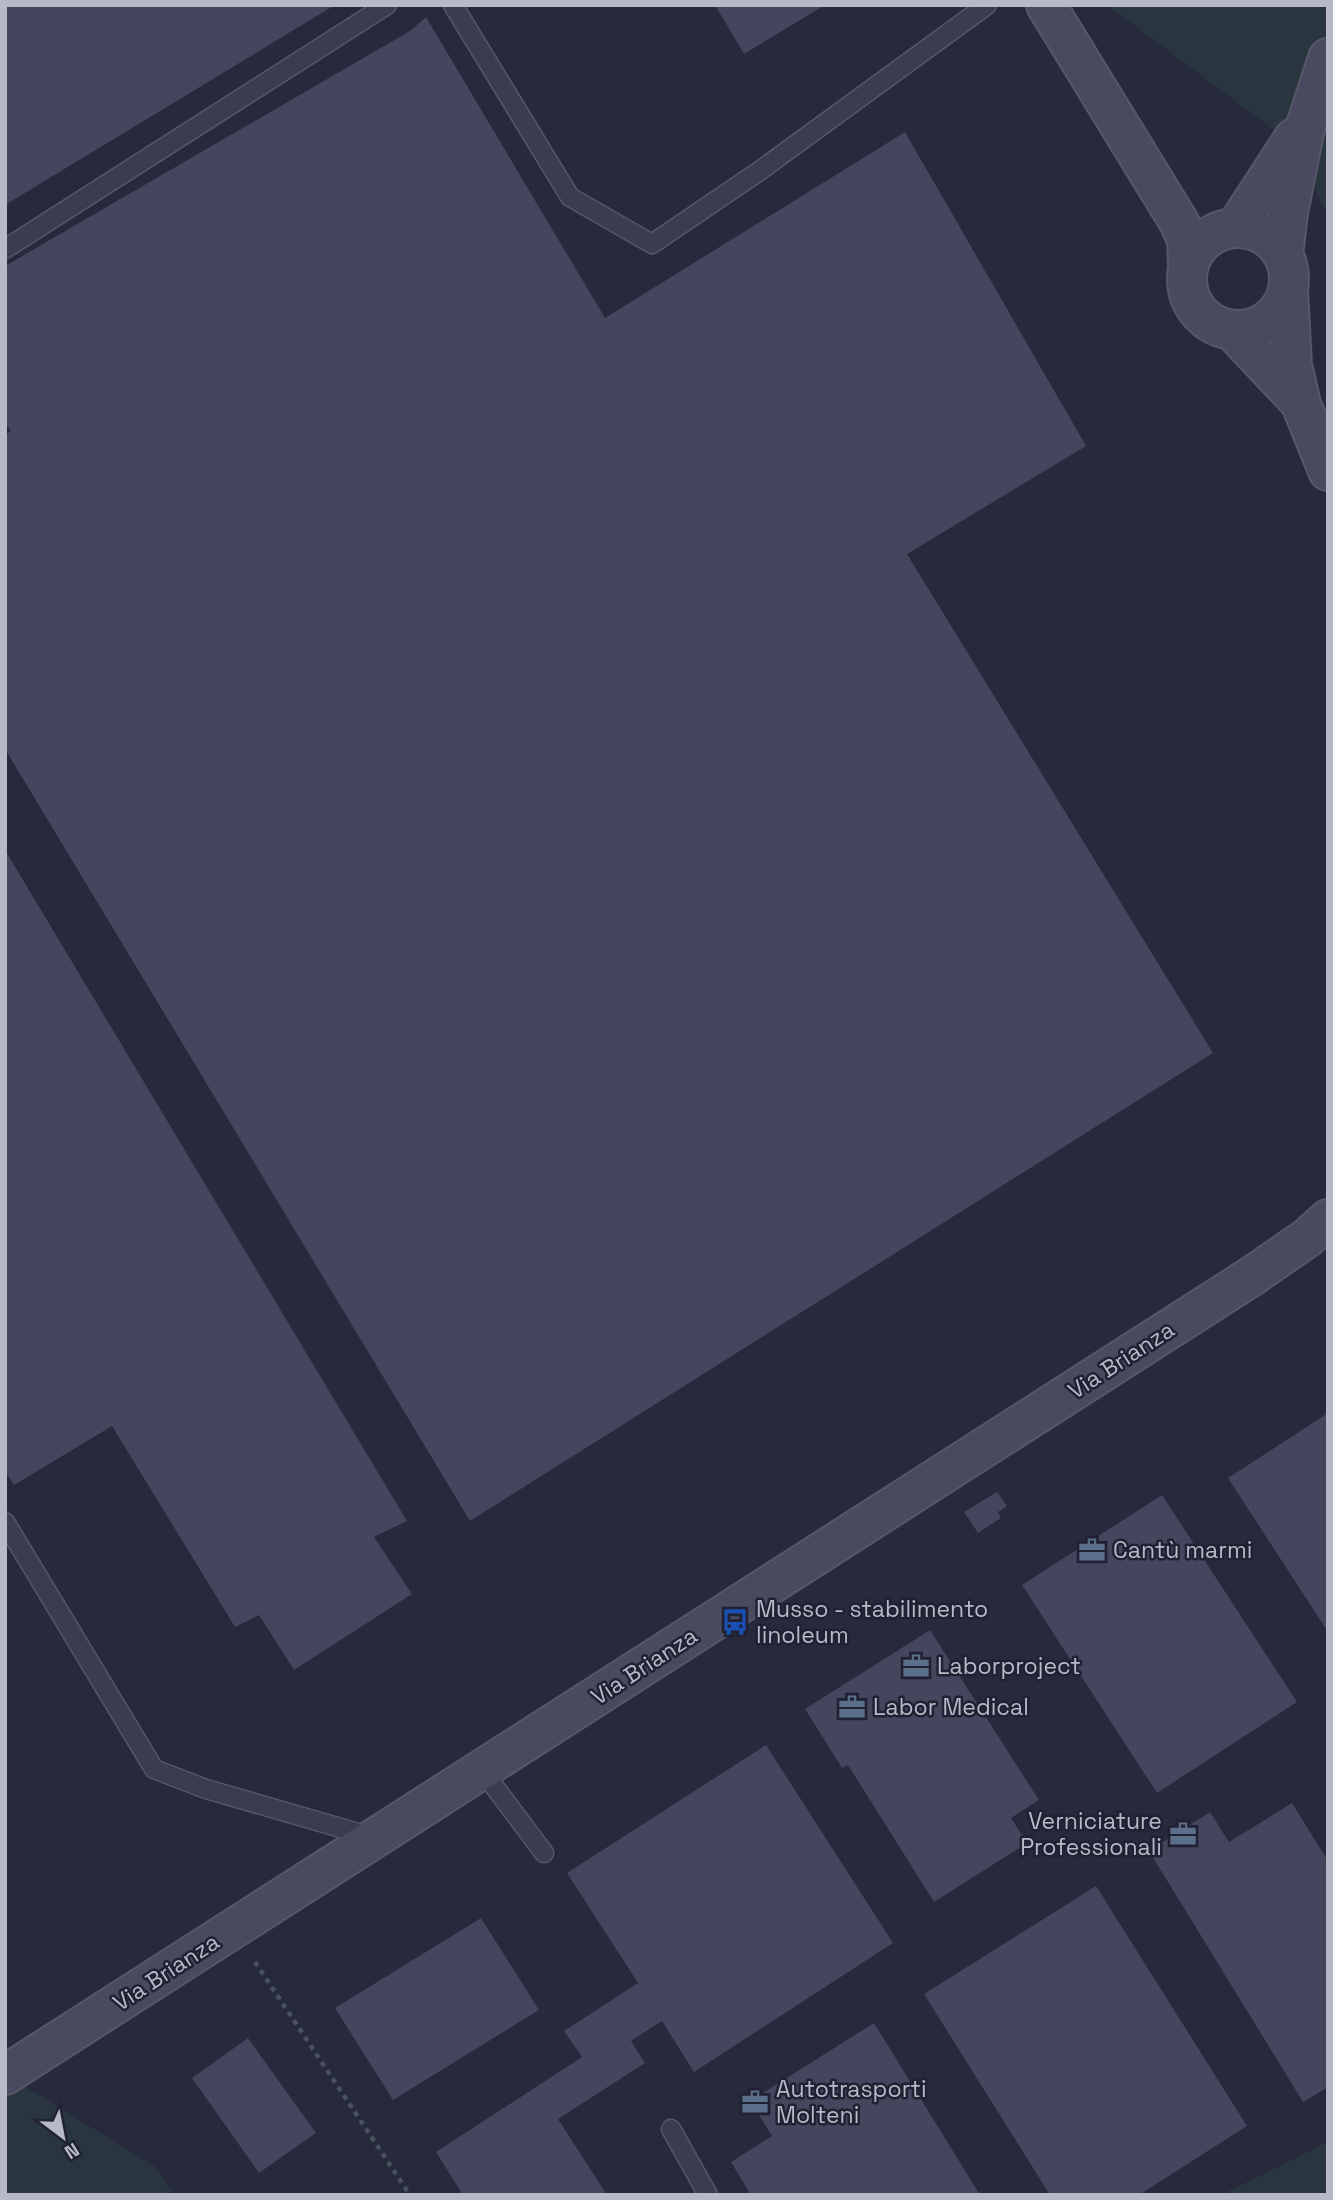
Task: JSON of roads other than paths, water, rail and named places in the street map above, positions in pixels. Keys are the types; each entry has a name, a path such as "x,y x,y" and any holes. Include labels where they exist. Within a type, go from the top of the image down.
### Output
{"street":[{"path":"1046,5 1210,227 1255,230 1271,239 1285,272 1292,365 1301,404 1328,471"},
{"path":"1232,330 1247,329 1268,319 1282,303 1288,213 1304,132 1328,58"},
{"path":"1301,404 1268,365 1232,330 1213,323 1196,309 1188,292 1188,266 1210,227 1276,168 1312,106"},
{"name":"Via Brianza","path":"16,2068 1252,1276 1307,1238 1328,1219"}],"lane":[{"path":"5,249 387,5"},
{"path":"453,5 570,197 652,244 758,172 987,5"},
{"path":"5,1522 154,1769 206,1789 375,1838"},
{"path":"482,1770 544,1853"},
{"path":"671,2129 708,2195"}],"place":[{"name":"Cantù marmi","path":"1092,1550"},
{"name":"Musso - stabilimento linoleum","path":"735,1622"},
{"name":"Laborproject","path":"916,1666"},
{"name":"Labor Medical","path":"852,1707"},
{"name":"Verniciature Professionali","path":"1183,1834"},
{"name":"Autotrasporti Molteni","path":"755,2102"}]}
